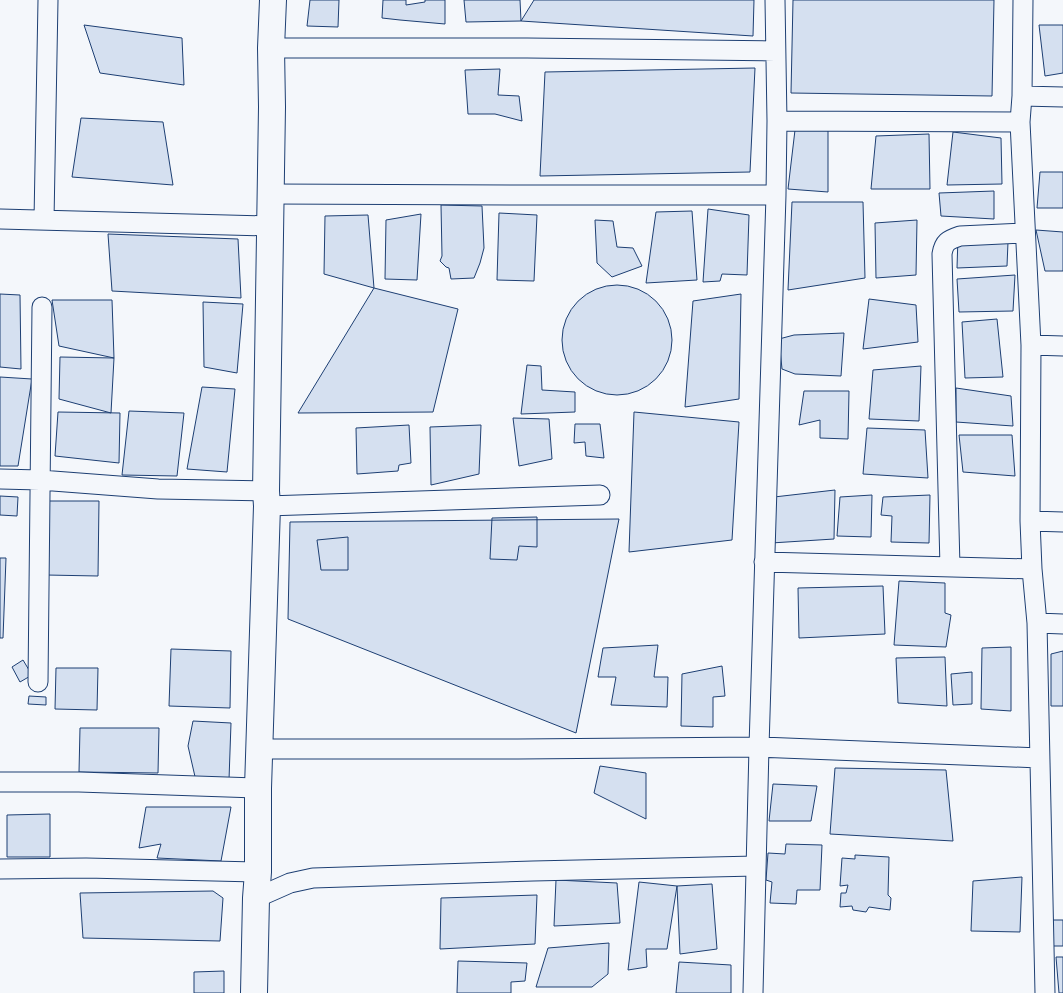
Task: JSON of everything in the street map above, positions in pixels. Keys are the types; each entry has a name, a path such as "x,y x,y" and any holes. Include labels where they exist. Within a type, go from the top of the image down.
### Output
{"street":[{"path":"44,220 48,0"},
{"path":"254,993 266,498 273,0"},
{"path":"753,993 776,195 775,0"},
{"path":"1023,0 1020,122 1031,346 1030,521 1037,623 1045,993"},
{"path":"271,48 527,48 775,51"},
{"path":"1022,96 1063,97"},
{"path":"777,121 1020,122"},
{"path":"271,194 511,196 776,195"},
{"path":"0,218 270,226"},
{"path":"950,567 943,246 949,239 960,236 1026,233"},
{"path":"38,682 42,307"},
{"path":"1031,346 1063,346"},
{"path":"0,479 158,488 266,498 600,495"},
{"path":"1030,521 1063,522"},
{"path":"764,562 1032,569"},
{"path":"1037,623 1063,624"},
{"path":"259,749 759,747 1039,758"},
{"path":"0,782 78,782 258,788"},
{"path":"256,898 290,882 313,878 756,866"},
{"path":"0,869 86,868 258,872"}],"building":[{"path":"310,0 339,0 338,27 307,26"},
{"path":"383,0 406,0 406,5 425,2 425,0 445,0 445,24 382,18"},
{"path":"464,0 520,0 521,21 466,22"},
{"path":"534,0 754,0 753,36 521,21"},
{"path":"793,0 994,0 992,96 791,93"},
{"path":"84,25 182,38 184,85 100,73"},
{"path":"1039,25 1063,25 1063,73 1045,76"},
{"path":"755,68 750,172 540,176 545,72"},
{"path":"500,69 498,95 519,96 522,121 495,114 468,114 465,70"},
{"path":"81,118 163,122 173,185 72,177"},
{"path":"795,130 828,130 828,192 788,189"},
{"path":"953,132 1001,138 1002,184 947,185"},
{"path":"929,134 930,189 871,189 876,136"},
{"path":"1040,172 1063,172 1063,208 1037,208"},
{"path":"994,191 994,219 941,216 939,193"},
{"path":"792,202 863,202 865,278 788,290"},
{"path":"441,205 482,206 484,248 474,278 451,279 449,268 440,261 442,256"},
{"path":"708,209 749,215 747,275 722,274 720,281 703,282"},
{"path":"692,211 697,280 646,283 656,212"},
{"path":"499,213 537,215 534,281 497,280"},
{"path":"421,214 417,280 385,279 386,220"},
{"path":"368,215 374,288 324,274 325,216"},
{"path":"595,220 613,221 617,247 633,248 642,266 612,277 597,263"},
{"path":"917,220 916,275 876,278 875,223"},
{"path":"1036,230 1063,232 1063,271 1045,271"},
{"path":"108,234 238,239 241,298 112,291"},
{"path":"958,237 1008,242 1007,266 957,268"},
{"path":"1015,275 1013,311 959,312 957,279"},
{"path":"617,285 638,289 656,301 668,319 672,340 668,361 656,379 638,391 617,395 596,391 578,379 566,361 562,340 566,319 578,301 596,289"},
{"path":"374,288 458,309 433,412 298,413"},
{"path":"0,294 20,295 21,369 0,367"},
{"path":"741,294 739,399 685,407 693,301"},
{"path":"869,299 916,305 918,342 863,349"},
{"path":"52,300 112,300 114,358 59,346"},
{"path":"203,302 243,304 237,373 204,367"},
{"path":"997,319 1003,377 965,378 962,322"},
{"path":"844,333 841,376 795,374 782,369 779,339 794,335"},
{"path":"60,357 114,358 111,413 59,399"},
{"path":"527,365 541,366 542,390 575,392 575,412 521,414"},
{"path":"921,366 919,421 869,419 873,370"},
{"path":"0,377 32,379 18,466 0,466"},
{"path":"202,387 235,389 227,472 187,469"},
{"path":"956,388 1011,396 1013,426 956,422"},
{"path":"804,391 849,391 848,439 820,438 820,420 799,425"},
{"path":"129,411 184,413 177,476 122,475"},
{"path":"58,412 120,413 119,463 55,456"},
{"path":"634,412 739,422 732,540 629,552"},
{"path":"513,418 549,419 552,459 519,466"},
{"path":"575,424 600,424 604,458 586,456 585,442 574,443"},
{"path":"409,425 411,463 399,465 398,471 357,474 356,428"},
{"path":"481,425 479,474 431,485 430,427"},
{"path":"867,428 925,430 928,478 863,474"},
{"path":"959,435 1012,435 1015,476 963,472"},
{"path":"835,490 834,539 771,543 774,497"},
{"path":"872,495 871,537 837,536 840,497"},
{"path":"930,495 929,543 891,542 892,516 881,515 883,497"},
{"path":"0,496 18,497 17,516 0,515"},
{"path":"47,501 99,501 98,576 46,575"},
{"path":"537,517 537,547 519,546 517,560 490,559 492,518"},
{"path":"619,519 576,733 288,619 290,522"},
{"path":"348,537 348,570 321,570 317,540"},
{"path":"0,558 6,558 3,638 0,638"},
{"path":"899,581 945,583 945,613 951,615 946,647 894,645"},
{"path":"883,586 885,634 799,638 798,588"},
{"path":"658,645 654,677 668,677 667,707 611,705 616,677 598,677 603,648"},
{"path":"1011,647 1011,711 981,709 982,648"},
{"path":"171,649 231,651 230,708 169,706"},
{"path":"1063,651 1063,706 1051,706 1051,654"},
{"path":"945,657 947,706 898,703 896,658"},
{"path":"23,660 32,675 20,682 12,667"},
{"path":"722,666 725,696 713,697 713,727 681,726 682,674"},
{"path":"56,668 98,668 97,710 55,709"},
{"path":"972,672 972,704 953,705 951,674"},
{"path":"29,696 46,697 46,705 28,704"},
{"path":"193,721 231,723 229,780 196,781 188,746"},
{"path":"80,728 159,728 158,773 79,772"},
{"path":"600,766 646,773 646,819 594,793"},
{"path":"835,768 946,770 953,841 830,834"},
{"path":"773,784 817,786 811,821 769,821"},
{"path":"146,807 231,807 221,861 157,858 161,844 139,848"},
{"path":"50,814 50,857 7,857 7,815"},
{"path":"786,844 822,845 820,890 797,890 796,904 770,903 772,882 766,880 768,853 785,854"},
{"path":"855,855 889,857 888,895 891,898 890,910 869,907 866,912 853,910 852,906 840,907 841,893 846,893 848,885 840,886 842,858 855,859"},
{"path":"1022,877 1020,932 971,931 973,881"},
{"path":"556,880 617,883 620,923 554,926"},
{"path":"639,882 677,886 667,949 646,949 647,967 628,970"},
{"path":"712,884 717,949 680,954 677,886"},
{"path":"213,891 223,898 220,941 83,938 80,893"},
{"path":"537,895 535,944 440,949 441,898"},
{"path":"1049,920 1063,920 1063,946 1048,946"},
{"path":"609,943 608,974 592,987 536,987 548,948"},
{"path":"1056,957 1063,957 1063,993 1059,993"},
{"path":"458,961 527,963 525,981 511,982 511,993 457,993"},
{"path":"679,962 731,965 731,993 676,993"},
{"path":"224,971 224,993 194,993 194,972"}]}
